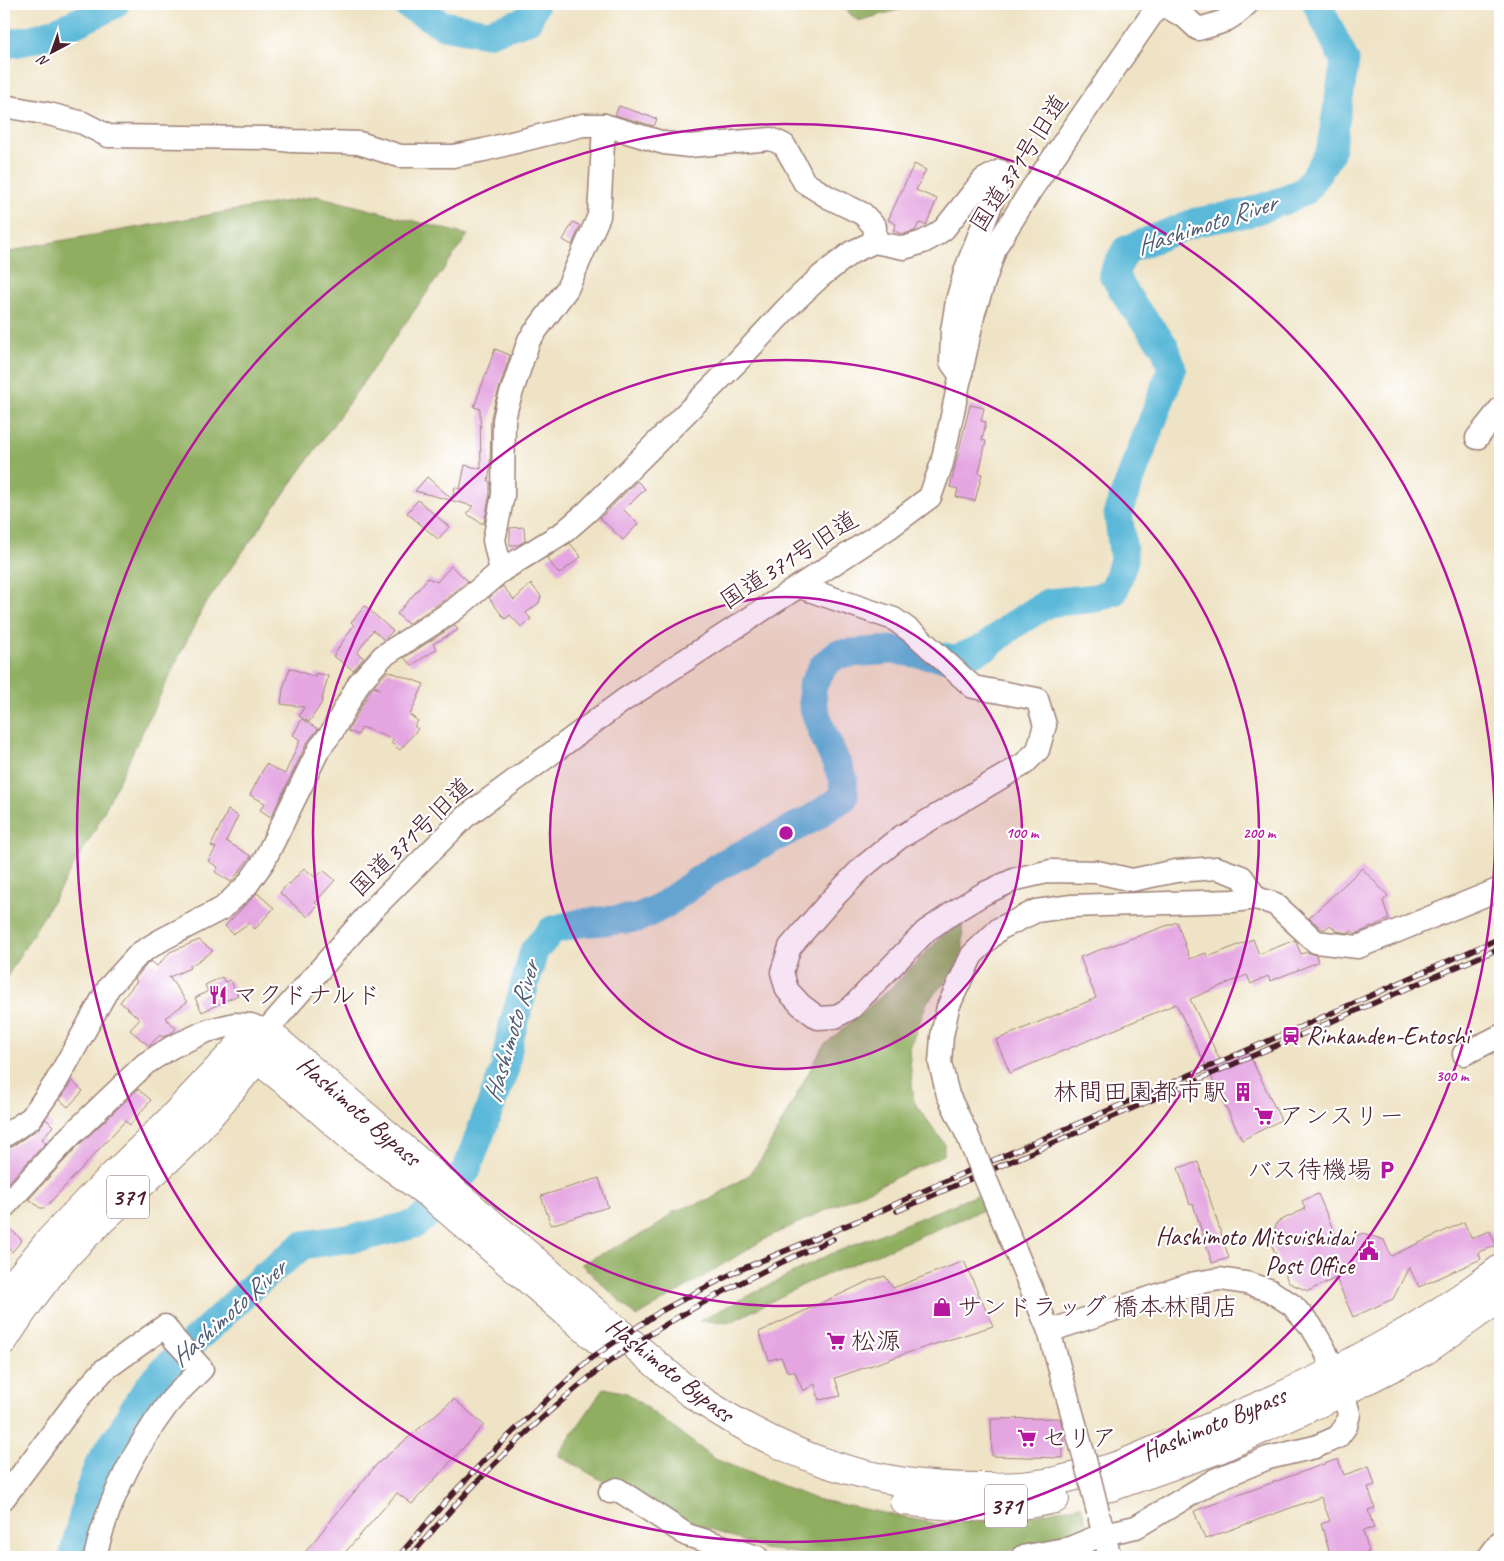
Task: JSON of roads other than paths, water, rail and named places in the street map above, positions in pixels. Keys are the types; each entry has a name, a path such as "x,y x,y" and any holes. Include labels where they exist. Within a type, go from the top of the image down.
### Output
{"highway":[{"name":"Hashimoto Bypass","path":"4,1340 32,1298 67,1254 153,1175 192,1136 256,1044 312,1086 538,1277 689,1392 720,1413 790,1450 860,1474 927,1485 970,1487 1046,1483 1110,1468 1236,1416 1339,1382 1426,1350 1500,1298"},
{"name":"371","path":"4,1296 49,1241 88,1200 166,1124 256,1044"},
{"name":"Hashimoto Bypass","path":"1339,1382 1470,1292 1500,1269"}],"street":[{"path":"1160,4 1185,17 1198,29 1224,22 1236,15 1248,4"},
{"name":"国道371号旧道","path":"256,1044 372,910 464,817 624,700 800,587 890,527 930,497 942,463 974,312 996,246 1031,190 1160,4"},
{"path":"4,106 50,114 83,123 108,136 266,138 292,141 359,143 400,156 453,156 583,125 604,125 664,144 689,146 771,139 784,145 804,182 828,197 862,214 875,226 874,242"},
{"path":"501,571 494,540 503,494 504,420 507,406 529,340 566,289 599,216 604,125"},
{"path":"4,1136 31,1118 56,1082 109,987 140,953 223,908 247,885 264,861 319,749 332,732 359,683 383,656 454,610 501,571 564,532 588,512 748,351 801,294 821,276 852,252 874,242 904,248 934,236 944,229 983,180 1000,170 995,194 977,238 957,301 952,331 951,362 961,376"},
{"path":"1477,438 1500,409"},
{"path":"800,587 894,619 916,635 973,687 1037,699 1045,725 1038,750 1024,764 899,838 863,867 790,947 782,972 787,990 801,1005 818,1018 835,1017 852,1008 926,931 975,899 1016,879 1051,871 1097,872 1132,880 1176,871 1218,868 1242,877 1256,898"},
{"path":"1110,1557 1049,1331 966,1132 948,1095 940,1063 942,1036 948,1007 972,955 999,929 1036,911 1072,906 1233,901 1256,898 1275,904 1316,942 1358,947 1500,889"},
{"path":"4,1206 67,1139 145,1064 172,1047 207,1031 235,1024 251,1025 256,1044"},
{"path":"1464,1054 1500,1036"},
{"path":"1022,1557 1070,1548 1104,1534 1136,1527 1224,1476 1268,1458 1315,1447 1338,1436 1346,1426 1349,1414 1339,1382 1324,1348 1311,1326 1292,1304 1269,1290 1220,1279 1195,1283 1049,1331"},
{"path":"4,1498 80,1395 104,1370 165,1326 175,1340 202,1368 166,1407 128,1467 101,1533 96,1557"},
{"path":"610,1492 617,1490 687,1535 756,1557"},
{"path":"1489,1557 1500,1542"}],"waterway":[{"path":"4,44 47,35 75,24 115,4"},
{"path":"406,4 443,25 487,33 528,20 535,4"},
{"name":"Hashimoto River","path":"73,1557 90,1488 99,1464 152,1382 178,1356 263,1277 303,1245 366,1236 415,1224 428,1214 466,1171 505,1068 510,1037 534,951 552,930 580,923 638,918 664,905 717,867 813,818 844,797 843,778 821,729 813,705 812,687 823,666 837,654 892,650 957,659 987,646 1013,625 1048,603 1096,598 1114,591 1124,560 1118,512 1172,369 1165,347 1133,306 1113,274 1126,250 1196,222 1247,213 1305,191 1330,153 1345,61 1317,4"}],"railway":[{"path":"398,1557 446,1501 497,1447 591,1358 661,1311 737,1271 874,1214 1500,938"},
{"path":"897,1211 1500,948"},
{"path":"410,1557 454,1506 525,1434 549,1411 605,1365 658,1329 707,1301 782,1262 833,1239"}],"place":[{"name":"マクドナルド","path":"218,995"},
{"name":"Rinkanden-Entoshi","path":"1291,1036"},
{"name":"林間田園都市駅","path":"1243,1092"},
{"name":"アンスリー","path":"1264,1116"},
{"name":"バス待機場","path":"1387,1170"},
{"name":"Hashimoto Mitsuishidai Post Office","path":"1369,1251"},
{"name":"サンドラッグ 橋本林間店","path":"942,1307"},
{"name":"松源","path":"836,1341"},
{"name":"セリア","path":"1027,1438"}]}
